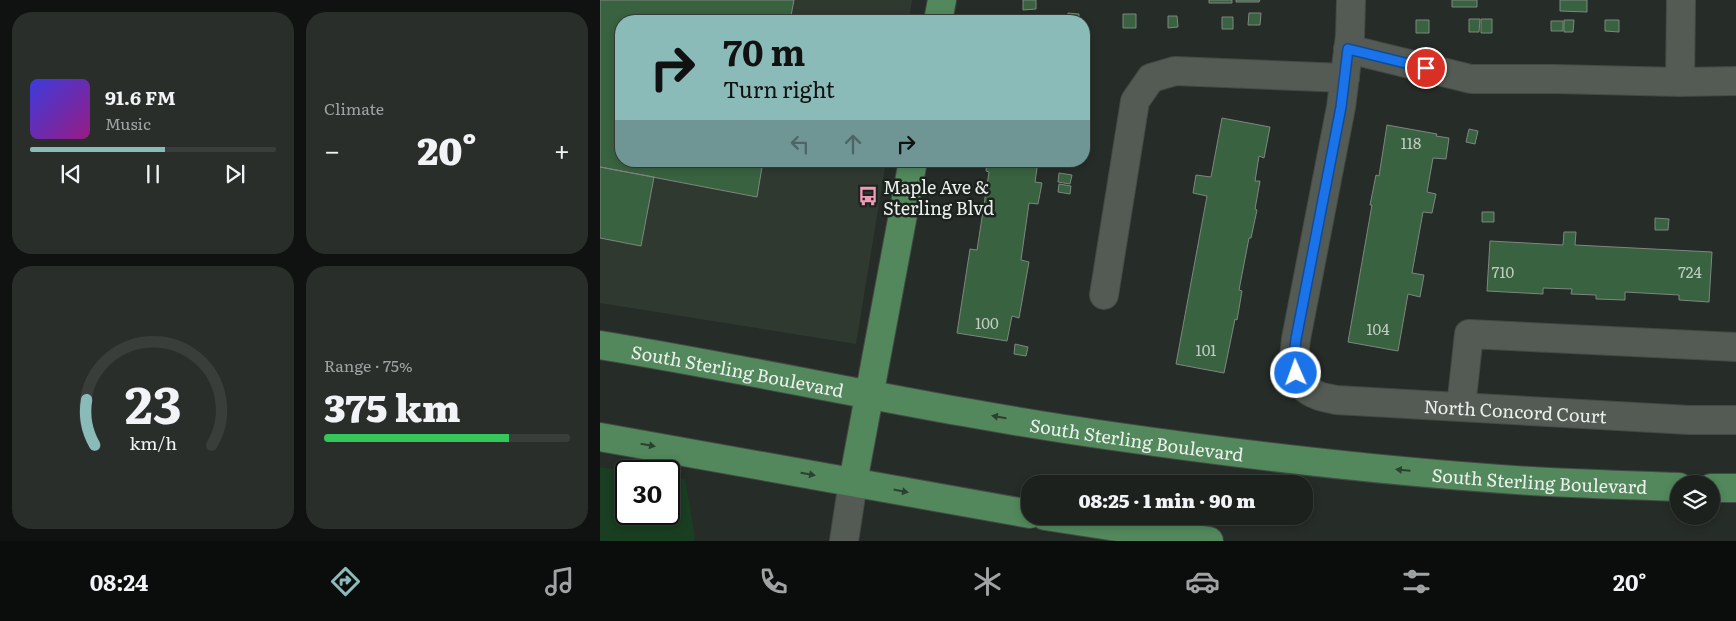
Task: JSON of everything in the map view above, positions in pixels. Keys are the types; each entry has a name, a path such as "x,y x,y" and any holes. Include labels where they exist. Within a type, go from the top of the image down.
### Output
{"main road":[{"path":"939,15 942,0"},
{"path":"853,482 912,167"},
{"name":"South Sterling Boulevard","path":"600,345 870,395 1110,436 1271,458 1531,481 1670,487"},
{"path":"600,438 1021,512"},
{"path":"1720,488 1736,488"},
{"path":"1104,525 1209,541"}],"street":[{"path":"1104,295 1136,101 1151,78 1175,71 1345,78 1351,0"},
{"path":"1680,82 1681,0"},
{"path":"1348,49 1471,79 1736,82"},
{"name":"North Concord Court","path":"1345,78 1296,339 1293,364 1299,383 1316,395 1336,400 1689,420 1736,420"},
{"path":"1461,407 1469,334 1736,347"},
{"path":"844,541 853,482"}],"shaded area":[{"path":"600,0 912,0 910,15 615,15 615,167 885,167 856,344 600,303"}],"green space":[{"path":"600,467 615,469 615,525 680,525 680,478 685,479 695,537 694,541 600,541"}],"building":[{"path":"600,0 794,0 791,15 615,15 615,167 762,167 757,197 600,167"},
{"path":"1023,0 1036,0 1036,9 1023,10"},
{"path":"1209,0 1232,0 1232,3 1209,3"},
{"path":"1236,0 1260,0 1259,2 1236,2"},
{"path":"1452,0 1477,0 1477,7 1452,7"},
{"path":"1560,0 1587,0 1587,12 1560,11"},
{"path":"1068,13 1079,14 1079,15 1068,15"},
{"path":"1249,13 1261,13 1260,25 1248,25"},
{"path":"1123,14 1136,14 1136,28 1123,28"},
{"path":"1168,16 1177,16 1178,27 1168,28"},
{"path":"1222,17 1233,17 1233,29 1222,29"},
{"path":"1469,19 1480,19 1479,32 1469,32"},
{"path":"1481,19 1492,19 1492,33 1481,33"},
{"path":"1416,20 1429,20 1429,33 1416,33"},
{"path":"1564,20 1574,20 1573,32 1564,32"},
{"path":"1605,20 1619,20 1619,32 1605,31"},
{"path":"1551,21 1563,21 1563,31 1551,31"},
{"path":"1222,118 1270,127 1264,158 1259,156 1255,181 1260,181 1255,209 1257,210 1251,238 1249,238 1239,290 1242,291 1237,320 1235,319 1224,373 1176,364 1207,196 1193,193 1196,175 1211,177"},
{"path":"1387,125 1449,138 1446,159 1433,158 1427,192 1436,194 1432,213 1423,212 1412,273 1424,275 1420,297 1408,294 1398,351 1348,342 1372,205 1370,205 1376,175 1379,176"},
{"path":"1469,129 1478,131 1475,144 1466,142"},
{"path":"600,167 654,177 641,246 600,238"},
{"path":"986,167 1037,167 1035,182 1042,183 1038,204 1029,203 1021,260 1029,262 1019,318 1012,316 1007,341 957,333 970,249 977,250 989,172 986,171"},
{"path":"1059,173 1072,175 1070,184 1058,182"},
{"path":"1059,184 1071,186 1070,194 1058,192"},
{"path":"1482,212 1494,212 1494,222 1482,222"},
{"path":"1655,218 1669,219 1668,230 1655,230"},
{"path":"1564,232 1576,232 1575,245 1712,252 1709,302 1679,300 1679,295 1625,292 1625,300 1596,299 1596,295 1571,294 1572,289 1543,288 1543,294 1487,291 1490,241 1563,245"},
{"path":"1015,344 1028,347 1026,356 1014,354"}],"place":[{"name":"Maple Ave & Sterling Blvd","path":"868,196"}],"route":[{"path":"1296,373 1293,364 1296,339 1341,107 1348,49 1426,68"}]}
